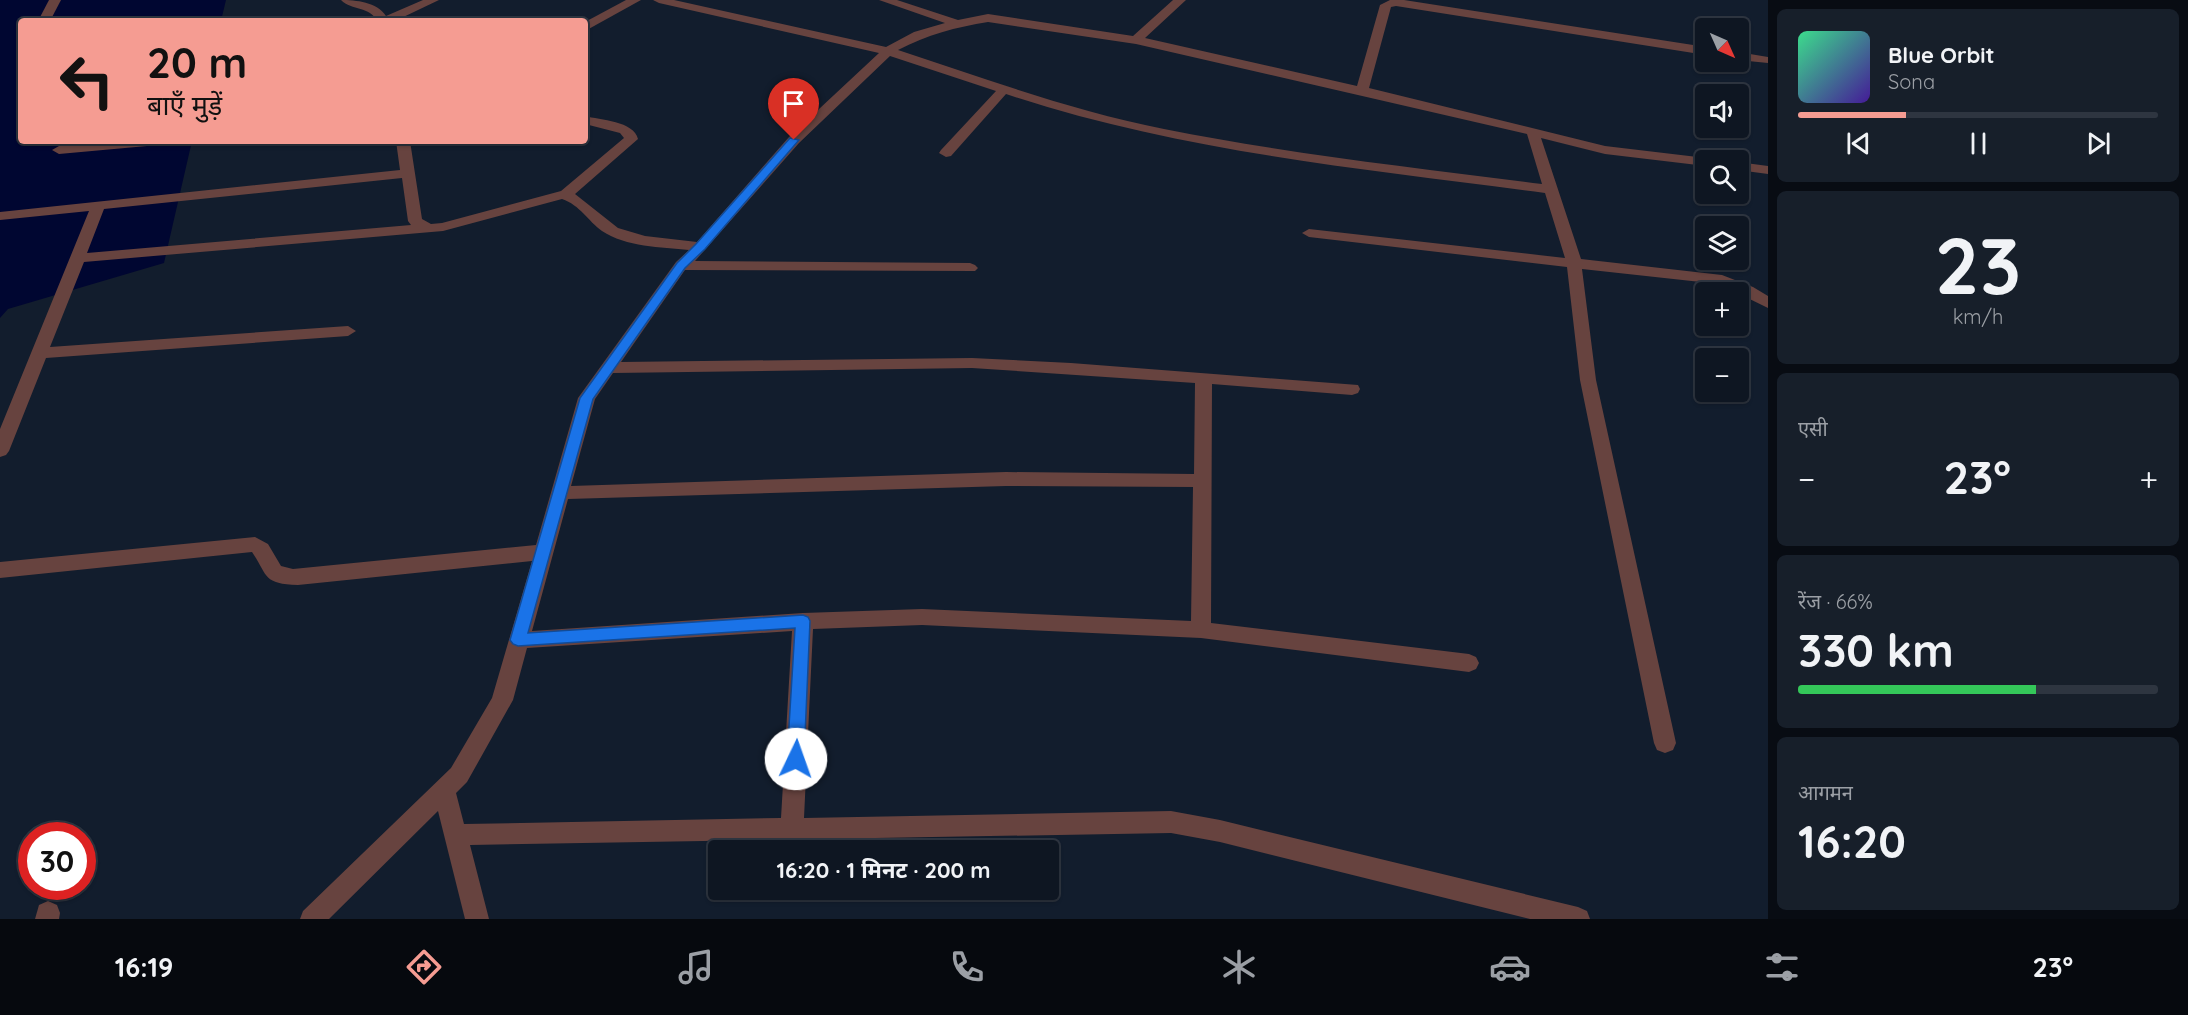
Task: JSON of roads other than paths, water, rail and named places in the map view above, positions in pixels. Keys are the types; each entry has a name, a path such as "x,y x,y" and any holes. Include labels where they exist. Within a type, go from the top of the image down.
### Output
{"street":[{"path":"46,18 55,0"},
{"path":"347,0 354,5 372,7 382,18"},
{"path":"391,18 433,0"},
{"path":"588,25 635,0"},
{"path":"659,0 888,51 1061,108 1164,133 1338,162 1551,189"},
{"path":"885,0 957,23"},
{"path":"1136,40 1179,0"},
{"path":"1362,90 1386,5 1390,3 1403,2 1695,49"},
{"path":"312,919 459,775 502,700 587,398 681,266 794,140 888,51 918,34 957,23 988,18 1136,40 1469,115 1605,150 1695,161"},
{"path":"1749,58 1764,60"},
{"path":"946,153 1005,89"},
{"path":"565,195 631,139 625,130 588,121"},
{"path":"1533,132 1574,262 1588,380 1665,743"},
{"path":"59,150 125,144"},
{"path":"403,144 415,221 421,226 431,228"},
{"path":"1749,167 1768,170"},
{"path":"0,216 408,173"},
{"path":"78,258 431,228 565,195 573,196 610,230 626,237 700,247"},
{"path":"2,440 40,353 99,205"},
{"path":"1309,232 1722,280 1747,290 1768,303"},
{"path":"681,266 970,268"},
{"path":"40,353 348,331"},
{"path":"608,368 972,363 1352,389"},
{"path":"1200,630 1204,378"},
{"path":"560,493 1006,479 1203,481"},
{"path":"0,570 255,544 262,548 270,568 284,577 308,577 543,552"},
{"path":"518,640 803,621 922,617 1200,630 1469,663"},
{"path":"792,828 803,621"},
{"path":"444,790 477,919"},
{"path":"456,835 1171,822 1220,831 1578,919"}],"water":[{"path":"0,0 226,0 222,18 18,18 18,144 191,144 164,263 8,309 0,318"}]}
